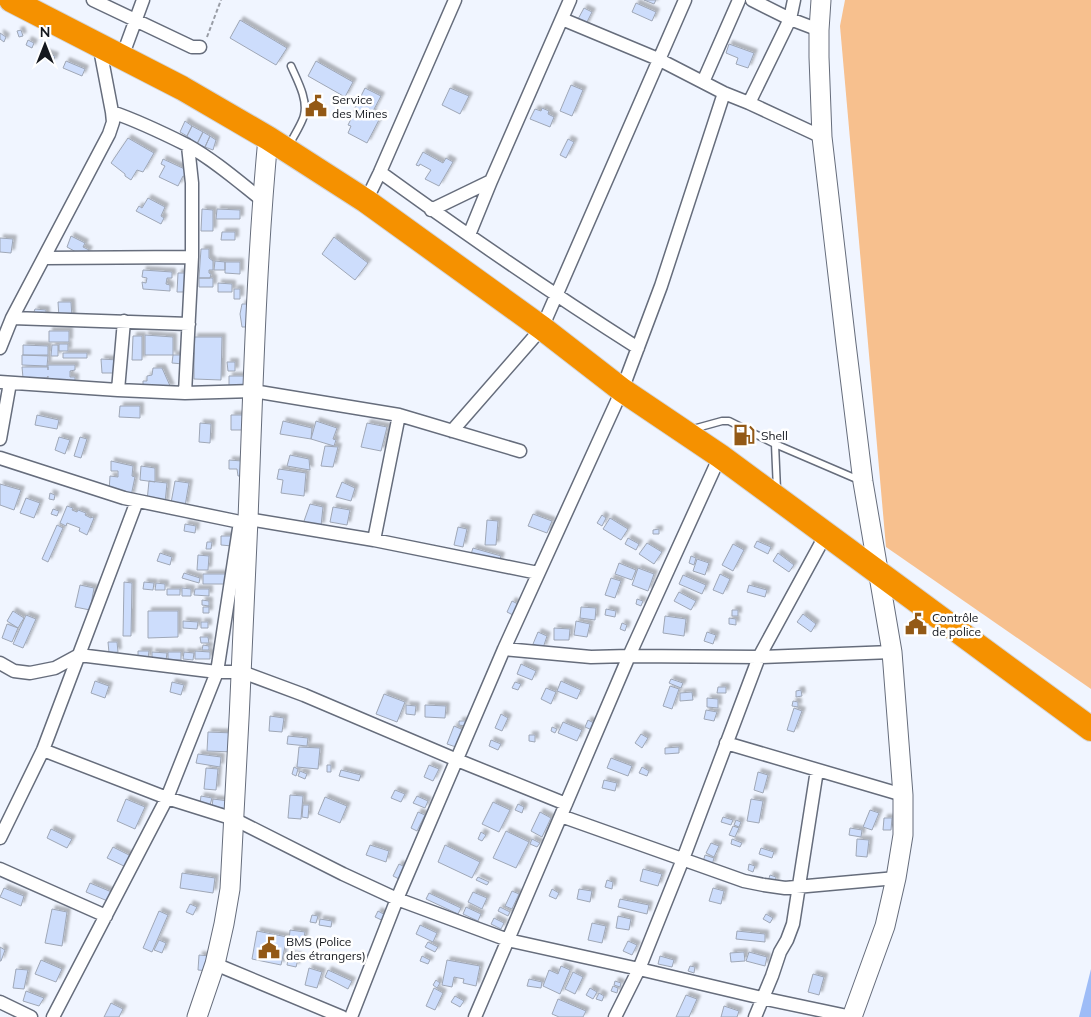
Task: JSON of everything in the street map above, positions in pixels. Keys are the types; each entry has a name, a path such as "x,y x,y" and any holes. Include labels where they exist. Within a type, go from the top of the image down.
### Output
{"highway":[{"path":"11,0 40,6 99,44 182,88 277,144 366,201 542,328 622,390 720,456 1091,729"}],"street":[{"path":"93,0 192,46 200,46"},
{"path":"122,56 143,0"},
{"path":"366,201 455,0"},
{"path":"469,235 570,0"},
{"path":"452,431 542,328 685,0"},
{"path":"703,82 739,0"},
{"path":"752,0 790,19 819,30"},
{"path":"749,103 790,19 794,0"},
{"path":"43,750 167,798 234,819 397,899 508,940 852,1017 884,926 896,878 903,835 903,795 892,652 863,482 822,137 819,30 821,0"},
{"path":"562,19 658,59 822,137"},
{"path":"0,348 12,318 109,134 113,122 99,44"},
{"path":"351,1017 397,899 504,649 622,390 661,286 724,92"},
{"path":"112,112 188,146 213,162 262,200"},
{"path":"197,1017 215,964 230,889 242,672 244,521 253,391 262,200 277,144"},
{"path":"185,393 192,257 192,182 188,146"},
{"path":"380,172 431,210 638,348"},
{"path":"431,210 491,181"},
{"path":"45,258 192,257"},
{"path":"12,318 189,324"},
{"path":"118,390 124,321"},
{"path":"0,439 5,382 185,393 253,391 399,415 520,451"},
{"path":"374,540 399,415"},
{"path":"475,1017 629,656 720,456"},
{"path":"0,458 137,501 244,521 374,540 538,573"},
{"path":"0,838 43,750 137,501"},
{"path":"53,1017 167,798 217,672 244,521"},
{"path":"615,1017 639,969 683,859 758,657 826,534"},
{"path":"504,649 591,657 758,657 892,652"},
{"path":"0,663 14,671 30,673 55,668 79,656 217,672 242,672 304,695 457,760 564,810 683,859 744,881 764,886 785,888 896,878"},
{"path":"726,743 903,795"},
{"path":"755,1017 793,924 817,770"},
{"path":"0,869 106,916"},
{"path":"215,964 342,1017"},
{"path":"0,1002 31,1017"}],"lane":[{"path":"277,144 304,115 302,94 291,66"},
{"path":"684,432 722,421 729,421 775,444 863,482"},
{"path":"775,444 777,498"}],"path":[{"path":"200,46 205,42 222,0"}],"shaded area":[{"path":"845,0 1091,0 1091,689 886,547 840,26"}],"water":[{"path":"1091,969 1091,1017 1079,1017"}],"building":[{"path":"644,0 656,0 654,4"},
{"path":"636,3 656,12 652,21 632,12"},
{"path":"584,8 592,12 585,26 577,21"},
{"path":"240,20 287,48 276,65 230,38"},
{"path":"21,30 23,36 19,37 17,31"},
{"path":"0,33 6,37 4,42 0,39"},
{"path":"28,40 34,43 32,48 26,45"},
{"path":"729,44 754,53 748,68 736,64 738,58 726,53"},
{"path":"40,51 55,56 53,62 38,57"},
{"path":"66,61 85,69 82,76 63,68"},
{"path":"316,61 353,82 345,97 308,76"},
{"path":"571,85 583,90 572,116 560,111"},
{"path":"365,88 381,96 372,113 380,118 367,143 348,133 351,126 348,125 351,116"},
{"path":"450,88 469,96 460,114 442,105"},
{"path":"542,108 549,111 548,114 554,117 550,127 530,119 535,109 541,111"},
{"path":"185,121 192,126 187,136 180,132"},
{"path":"192,126 203,132 197,144 187,136"},
{"path":"203,132 210,136 205,147 197,144"},
{"path":"210,136 216,140 213,150 205,147"},
{"path":"128,138 154,153 143,172 137,170 131,180 111,163"},
{"path":"568,139 574,142 566,158 560,155"},
{"path":"423,152 443,163 446,158 453,162 439,186 425,179 431,170 420,164 419,166 416,165"},
{"path":"163,159 189,171 186,177 183,176 178,186 159,177 165,166 161,164"},
{"path":"148,198 165,207 161,216 164,218 161,224 136,211 139,206 142,208"},
{"path":"202,209 213,210 213,231 201,231"},
{"path":"217,209 240,210 240,219 216,219"},
{"path":"222,232 235,232 235,240 221,240"},
{"path":"71,236 85,243 83,247 89,250 85,257 67,247"},
{"path":"334,237 368,263 355,280 322,254"},
{"path":"0,238 13,239 11,253 0,252"},
{"path":"201,249 209,249 209,258 213,261 213,270 209,270 210,278 199,278"},
{"path":"215,261 225,262 225,270 214,270"},
{"path":"225,262 240,262 240,274 225,273"},
{"path":"143,270 172,272 172,278 167,278 166,284 170,285 170,291 143,289 142,282 146,283 147,278 142,277"},
{"path":"178,273 187,273 186,292 177,292"},
{"path":"199,278 213,278 213,287 199,287"},
{"path":"218,283 232,284 232,292 218,292"},
{"path":"234,289 240,289 240,299 234,299"},
{"path":"58,302 71,302 72,318 59,318"},
{"path":"242,304 250,304 250,327 242,327 240,314"},
{"path":"35,309 46,310 46,317 32,317"},
{"path":"49,331 69,331 69,342 49,342"},
{"path":"145,335 173,337 173,355 145,355"},
{"path":"133,336 142,336 142,360 132,360"},
{"path":"194,337 222,337 221,380 194,379"},
{"path":"59,344 68,344 68,351 59,351"},
{"path":"23,345 48,346 48,355 23,355"},
{"path":"52,345 58,345 58,356 51,356"},
{"path":"63,353 87,353 87,358 63,358"},
{"path":"22,355 48,356 47,366 22,365"},
{"path":"173,355 184,355 183,364 172,363"},
{"path":"101,359 118,360 117,373 102,373"},
{"path":"227,362 235,362 235,371 228,371"},
{"path":"48,365 75,365 75,370 70,371 70,377 75,377 75,383 48,383 48,376 47,378 23,378 22,367 48,367"},
{"path":"153,368 162,368 171,388 143,387 143,381 147,381 147,376 152,375"},
{"path":"229,376 246,376 246,387 229,387"},
{"path":"120,406 140,406 140,418 119,417"},
{"path":"37,415 59,420 57,429 35,425"},
{"path":"231,415 244,415 244,430 231,430"},
{"path":"283,421 312,428 311,439 280,434"},
{"path":"316,421 337,428 333,439 336,440 334,446 311,439"},
{"path":"200,423 211,424 210,443 199,442"},
{"path":"367,423 387,427 381,451 361,447"},
{"path":"59,437 70,440 65,454 55,450"},
{"path":"80,437 87,439 81,458 74,456"},
{"path":"325,446 338,447 333,467 321,466"},
{"path":"290,455 309,459 310,470 287,466"},
{"path":"229,460 242,461 242,476 238,476 237,469 229,469"},
{"path":"111,461 133,466 132,476 135,477 131,496 109,491 110,476 118,477 118,471 111,471"},
{"path":"141,466 155,468 155,482 140,480"},
{"path":"279,469 306,473 304,496 281,493 283,480 277,479"},
{"path":"149,481 167,483 165,503 147,501"},
{"path":"175,481 189,483 185,506 171,503"},
{"path":"342,482 355,488 351,501 336,497"},
{"path":"0,484 21,490 14,510 0,505"},
{"path":"50,493 55,495 54,500 49,499"},
{"path":"26,498 40,503 34,518 20,513"},
{"path":"310,504 323,507 321,526 303,524"},
{"path":"67,506 73,508 72,510 77,512 78,510 94,518 87,535 79,531 80,528 67,523 66,526 60,523"},
{"path":"333,507 350,510 347,525 330,522"},
{"path":"53,509 59,511 57,516 51,514"},
{"path":"533,514 552,521 547,533 528,526"},
{"path":"602,515 606,518 602,526 597,523"},
{"path":"610,518 628,529 621,540 603,529"},
{"path":"487,520 498,521 496,545 485,545"},
{"path":"185,524 196,526 195,533 184,531"},
{"path":"57,525 63,528 48,562 42,559"},
{"path":"458,527 467,529 463,547 454,545"},
{"path":"659,529 659,534 653,534 653,530"},
{"path":"221,536 232,536 232,546 221,545"},
{"path":"628,538 639,544 636,550 625,544"},
{"path":"757,541 771,547 768,554 754,547"},
{"path":"207,542 212,542 211,549 206,549"},
{"path":"647,543 662,552 654,564 639,554"},
{"path":"733,544 744,550 733,571 722,565"},
{"path":"473,548 501,556 499,562 471,554"},
{"path":"160,553 172,557 170,565 157,561"},
{"path":"778,553 794,565 789,572 773,561"},
{"path":"198,555 209,556 208,570 197,570"},
{"path":"691,556 696,558 694,565 689,563"},
{"path":"697,559 709,563 705,575 693,571"},
{"path":"619,563 636,570 632,580 615,574"},
{"path":"638,568 654,574 648,591 632,585"},
{"path":"184,573 200,578 199,583 182,578"},
{"path":"203,574 227,574 228,584 203,584"},
{"path":"720,574 730,579 723,594 713,590"},
{"path":"683,575 706,585 702,594 679,584"},
{"path":"611,578 621,581 615,598 605,595"},
{"path":"124,582 132,583 131,636 123,636"},
{"path":"144,582 154,583 153,590 143,589"},
{"path":"156,583 165,584 165,590 155,590"},
{"path":"80,585 94,588 90,610 75,607"},
{"path":"749,585 767,590 765,597 747,592"},
{"path":"182,588 191,589 191,596 182,596"},
{"path":"167,589 180,589 180,595 167,595"},
{"path":"195,589 209,589 209,596 194,595"},
{"path":"679,592 696,601 691,610 674,601"},
{"path":"637,599 643,601 641,606 636,604"},
{"path":"202,600 209,601 209,606 202,605"},
{"path":"512,601 522,606 517,617 507,612"},
{"path":"203,607 209,607 209,613 203,613"},
{"path":"581,607 596,608 595,620 580,618"},
{"path":"606,609 616,611 615,617 605,615"},
{"path":"732,610 738,610 738,616 732,616"},
{"path":"13,611 24,618 18,628 7,621"},
{"path":"148,611 178,611 178,637 148,638"},
{"path":"803,614 816,624 811,632 797,622"},
{"path":"26,615 36,619 23,648 13,644"},
{"path":"665,616 686,619 684,636 663,633"},
{"path":"729,618 736,619 736,625 729,624"},
{"path":"183,621 198,622 197,629 183,628"},
{"path":"576,621 590,624 587,637 574,635"},
{"path":"201,622 208,622 208,628 201,628"},
{"path":"622,623 627,625 625,631 620,629"},
{"path":"7,624 18,628 12,642 2,638"},
{"path":"554,628 570,629 569,640 554,640"},
{"path":"538,632 547,636 543,648 533,644"},
{"path":"707,632 716,635 713,644 704,641"},
{"path":"200,637 208,637 209,643 201,643"},
{"path":"108,642 117,642 118,652 109,653"},
{"path":"203,645 209,646 209,650 202,650"},
{"path":"138,651 149,651 148,659 138,659"},
{"path":"195,651 210,652 210,659 195,659"},
{"path":"152,652 167,653 166,660 152,660"},
{"path":"168,652 181,652 181,660 168,660"},
{"path":"184,652 194,653 193,660 183,659"},
{"path":"521,664 536,671 532,680 517,674"},
{"path":"671,679 683,683 681,688 669,683"},
{"path":"95,681 109,686 105,698 91,693"},
{"path":"561,681 581,690 577,699 557,691"},
{"path":"172,682 184,685 181,695 170,692"},
{"path":"515,682 521,684 518,690 512,688"},
{"path":"670,686 679,689 672,709 663,706"},
{"path":"718,687 726,687 726,693 717,693"},
{"path":"546,688 556,692 551,704 541,699"},
{"path":"801,690 802,696 796,697 796,691"},
{"path":"692,692 693,700 680,701 680,693"},
{"path":"384,694 405,702 397,722 376,714"},
{"path":"707,698 718,699 718,708 707,707"},
{"path":"793,701 798,702 798,707 792,706"},
{"path":"406,705 416,706 415,715 406,714"},
{"path":"425,705 446,706 445,718 425,717"},
{"path":"794,708 802,711 794,732 787,730"},
{"path":"706,710 717,712 714,721 704,719"},
{"path":"501,714 508,718 502,731 495,728"},
{"path":"270,716 284,718 282,732 269,731"},
{"path":"588,720 594,723 592,730 585,727"},
{"path":"459,721 466,721 465,726 459,725"},
{"path":"563,722 582,730 577,741 558,733"},
{"path":"454,726 466,731 459,748 447,744"},
{"path":"552,727 557,729 555,733 551,731"},
{"path":"208,732 234,733 233,752 207,751"},
{"path":"641,734 648,738 642,748 635,743"},
{"path":"529,735 535,735 535,742 529,741"},
{"path":"288,736 308,738 307,746 287,744"},
{"path":"491,740 501,744 498,750 489,746"},
{"path":"299,747 320,748 318,769 297,767"},
{"path":"679,747 679,753 665,754 665,748"},
{"path":"198,754 221,757 220,767 196,763"},
{"path":"611,758 632,766 628,776 607,768"},
{"path":"327,765 331,765 331,772 327,772"},
{"path":"429,765 439,769 433,781 424,777"},
{"path":"294,767 298,769 296,776 292,774"},
{"path":"642,767 649,771 647,776 639,773"},
{"path":"206,768 218,769 216,790 204,789"},
{"path":"341,770 361,775 359,781 339,776"},
{"path":"300,771 307,774 305,779 298,776"},
{"path":"758,772 768,775 763,793 754,790"},
{"path":"604,780 617,783 615,791 602,788"},
{"path":"395,790 405,794 401,802 391,798"},
{"path":"290,795 303,796 301,819 288,818"},
{"path":"201,796 212,798 210,805 200,803"},
{"path":"417,796 428,801 425,808 413,803"},
{"path":"325,797 347,806 340,823 318,814"},
{"path":"126,799 145,807 135,829 117,821"},
{"path":"213,799 229,801 227,809 212,806"},
{"path":"751,799 763,801 759,823 747,821"},
{"path":"493,802 510,810 499,832 482,824"},
{"path":"518,804 524,807 522,813 515,810"},
{"path":"303,805 309,805 308,818 302,817"},
{"path":"870,810 879,813 872,830 863,827"},
{"path":"418,812 425,815 417,831 411,828"},
{"path":"540,812 551,818 542,837 531,831"},
{"path":"723,817 733,820 731,825 721,822"},
{"path":"884,818 892,818 891,830 883,830"},
{"path":"736,820 741,822 739,827 734,825"},
{"path":"733,826 739,828 735,837 729,835"},
{"path":"850,828 862,830 861,837 849,835"},
{"path":"51,829 72,839 67,848 47,838"},
{"path":"506,831 529,842 516,868 493,858"},
{"path":"481,832 486,835 482,841 478,839"},
{"path":"532,839 540,843 537,847 530,844"},
{"path":"732,839 742,843 740,847 731,844"},
{"path":"857,839 869,840 867,857 856,856"},
{"path":"711,843 719,846 714,857 706,853"},
{"path":"370,845 389,851 386,862 366,855"},
{"path":"445,845 480,862 472,878 438,862"},
{"path":"113,847 131,856 126,867 107,858"},
{"path":"761,848 774,852 772,858 759,854"},
{"path":"705,855 714,858 712,865 703,862"},
{"path":"399,864 405,867 399,879 393,876"},
{"path":"749,864 755,866 753,872 748,870"},
{"path":"643,869 662,874 658,886 640,881"},
{"path":"182,873 215,878 213,893 180,888"},
{"path":"770,875 776,877 775,883 768,881"},
{"path":"478,877 489,882 487,885 476,880"},
{"path":"607,880 613,882 612,889 605,887"},
{"path":"90,883 114,893 110,902 86,892"},
{"path":"4,888 24,896 21,906 0,897"},
{"path":"713,888 724,891 721,904 709,901"},
{"path":"552,889 559,893 556,899 549,896"},
{"path":"579,889 592,891 590,902 577,899"},
{"path":"512,891 519,894 512,909 505,906"},
{"path":"473,892 487,898 482,909 468,902"},
{"path":"429,893 461,908 458,914 426,899"},
{"path":"620,899 649,905 647,914 618,907"},
{"path":"190,904 197,907 193,915 186,912"},
{"path":"466,907 481,914 478,921 463,914"},
{"path":"500,907 510,912 508,916 498,911"},
{"path":"52,909 67,912 62,946 45,943"},
{"path":"159,911 168,915 152,952 143,948"},
{"path":"378,911 389,917 386,922 375,917"},
{"path":"766,914 773,918 770,923 763,919"},
{"path":"312,915 318,916 316,923 310,922"},
{"path":"618,916 631,919 629,930 616,928"},
{"path":"494,918 504,923 501,929 491,924"},
{"path":"320,919 332,921 331,927 319,925"},
{"path":"592,923 606,926 602,943 588,940"},
{"path":"420,925 437,933 433,942 416,934"},
{"path":"290,930 305,932 303,943 289,941"},
{"path":"257,931 287,937 281,965 252,959"},
{"path":"737,931 765,934 765,942 736,939"},
{"path":"159,940 166,943 162,953 154,950"},
{"path":"628,941 637,945 632,955 623,951"},
{"path":"428,942 438,947 435,952 425,947"},
{"path":"0,947 5,950 1,961 0,961"},
{"path":"744,952 745,961 731,962 730,953"},
{"path":"749,952 767,957 765,966 746,961"},
{"path":"289,954 299,956 296,967 287,965"},
{"path":"199,955 210,956 209,971 198,970"},
{"path":"422,956 430,960 428,964 420,961"},
{"path":"660,956 674,960 672,967 658,964"},
{"path":"41,960 62,969 56,982 35,974"},
{"path":"447,960 480,966 476,986 463,983 464,979 454,977 452,987 442,985"},
{"path":"561,966 570,970 560,994 543,986 549,970 558,974"},
{"path":"690,966 695,967 694,973 688,971"},
{"path":"309,968 322,972 317,988 305,985"},
{"path":"16,969 28,970 24,989 13,988"},
{"path":"328,970 352,981 348,989 325,977"},
{"path":"573,972 583,977 575,994 565,989"},
{"path":"813,974 824,977 819,995 808,992"},
{"path":"529,979 542,982 541,988 527,986"},
{"path":"436,980 440,983 437,988 433,985"},
{"path":"615,981 621,983 620,987 614,985"},
{"path":"613,986 618,988 617,993 611,991"},
{"path":"434,988 443,993 435,1010 426,1006"},
{"path":"590,988 597,992 593,999 586,995"},
{"path":"26,991 44,998 39,1006 23,1001"},
{"path":"599,993 604,996 602,1001 596,999"},
{"path":"686,995 697,999 689,1017 676,1017"},
{"path":"455,996 464,1001 460,1007 451,1002"},
{"path":"558,999 586,1011 583,1017 559,1017 552,1014"},
{"path":"111,1003 123,1009 119,1017 104,1017"},
{"path":"724,1006 739,1011 737,1017 721,1017"}],"place":[{"name":"Service des Mines","path":"316,106"},
{"name":"Shell","path":"744,435"},
{"name":"Contrôle de police","path":"916,624"},
{"name":"BMS (Police des étrangers)","path":"269,948"}]}
